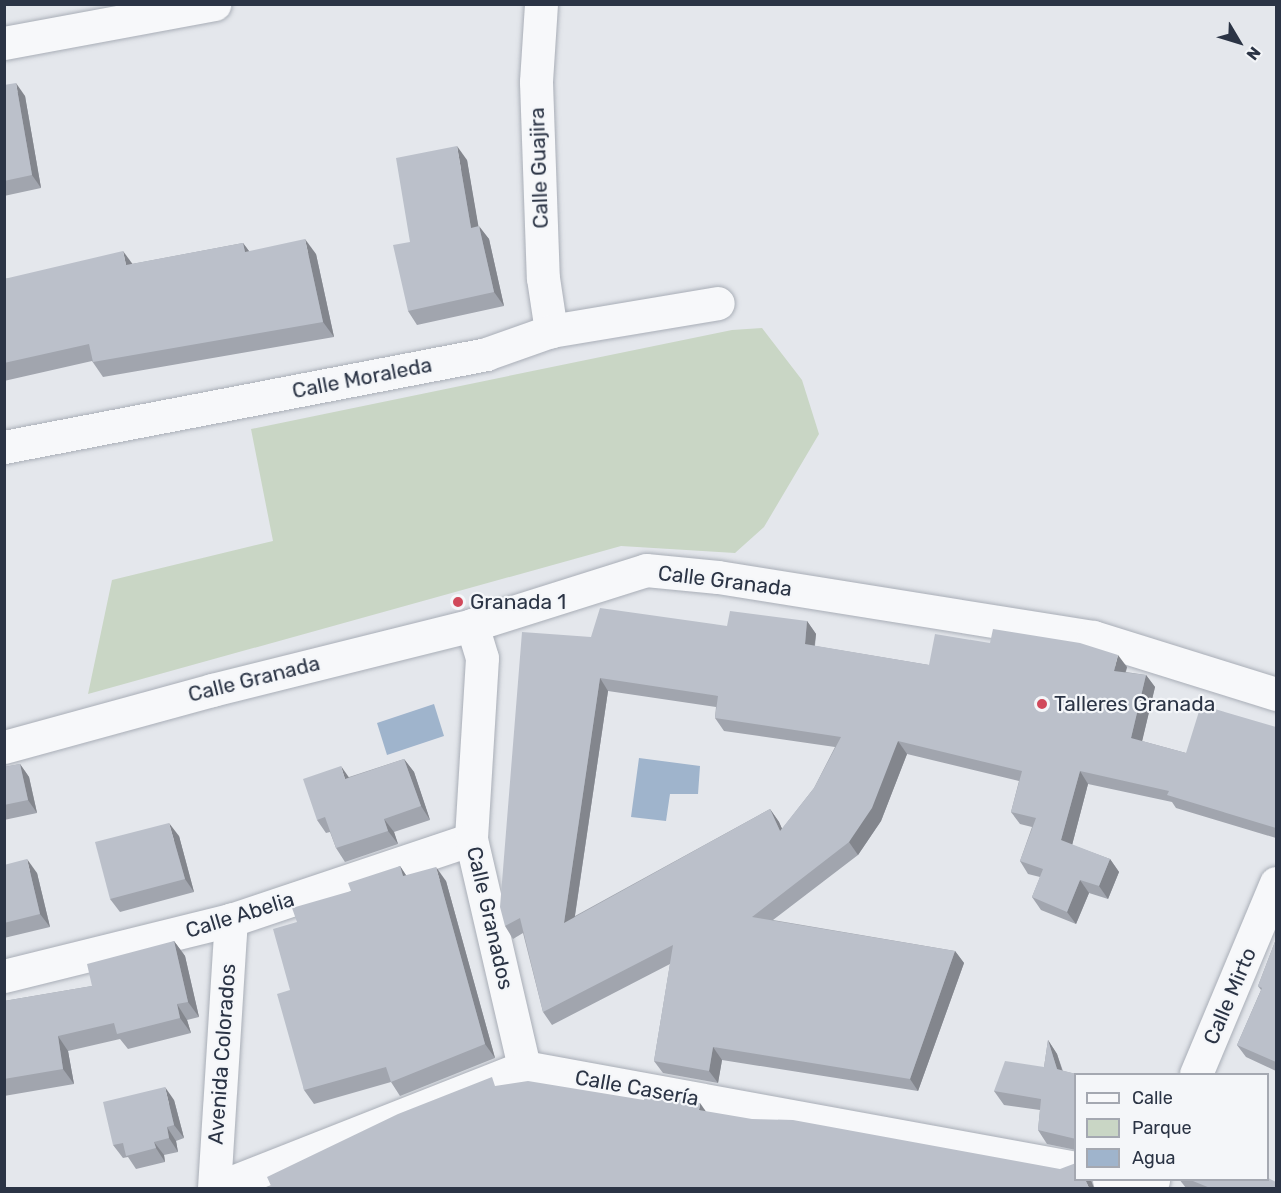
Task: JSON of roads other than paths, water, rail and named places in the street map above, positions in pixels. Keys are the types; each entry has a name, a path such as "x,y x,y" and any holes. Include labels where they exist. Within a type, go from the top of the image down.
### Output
{"street":[{"path":"4,43 214,4"},
{"name":"Calle Guajira","path":"541,4 536,82 543,278 551,331"},
{"name":"Calle Moraleda","path":"4,447 486,354 551,331 718,303"},
{"name":"Calle Granada","path":"11,742 472,625 646,570 718,577 1093,637 1276,694"},
{"name":"Calle Granados","path":"472,625 482,658 471,839 524,1067"},
{"name":"Calle Abelia","path":"4,976 231,920 471,839"},
{"name":"Calle Mirto","path":"1197,1073 1276,883"},
{"name":"Avenida Colorados","path":"215,1188 231,920"},
{"path":"215,1188 524,1067"},
{"name":"Calle Casería","path":"524,1067 1074,1168"},
{"path":"1113,1181 1127,1188"}],"water":[{"path":"434,704 444,736 387,755 377,723"},
{"path":"639,758 700,766 698,794 670,794 666,821 631,817"}],"place":[{"name":"Granada 1","path":"458,602"},
{"name":"Talleres Granada","path":"1042,704"}]}
